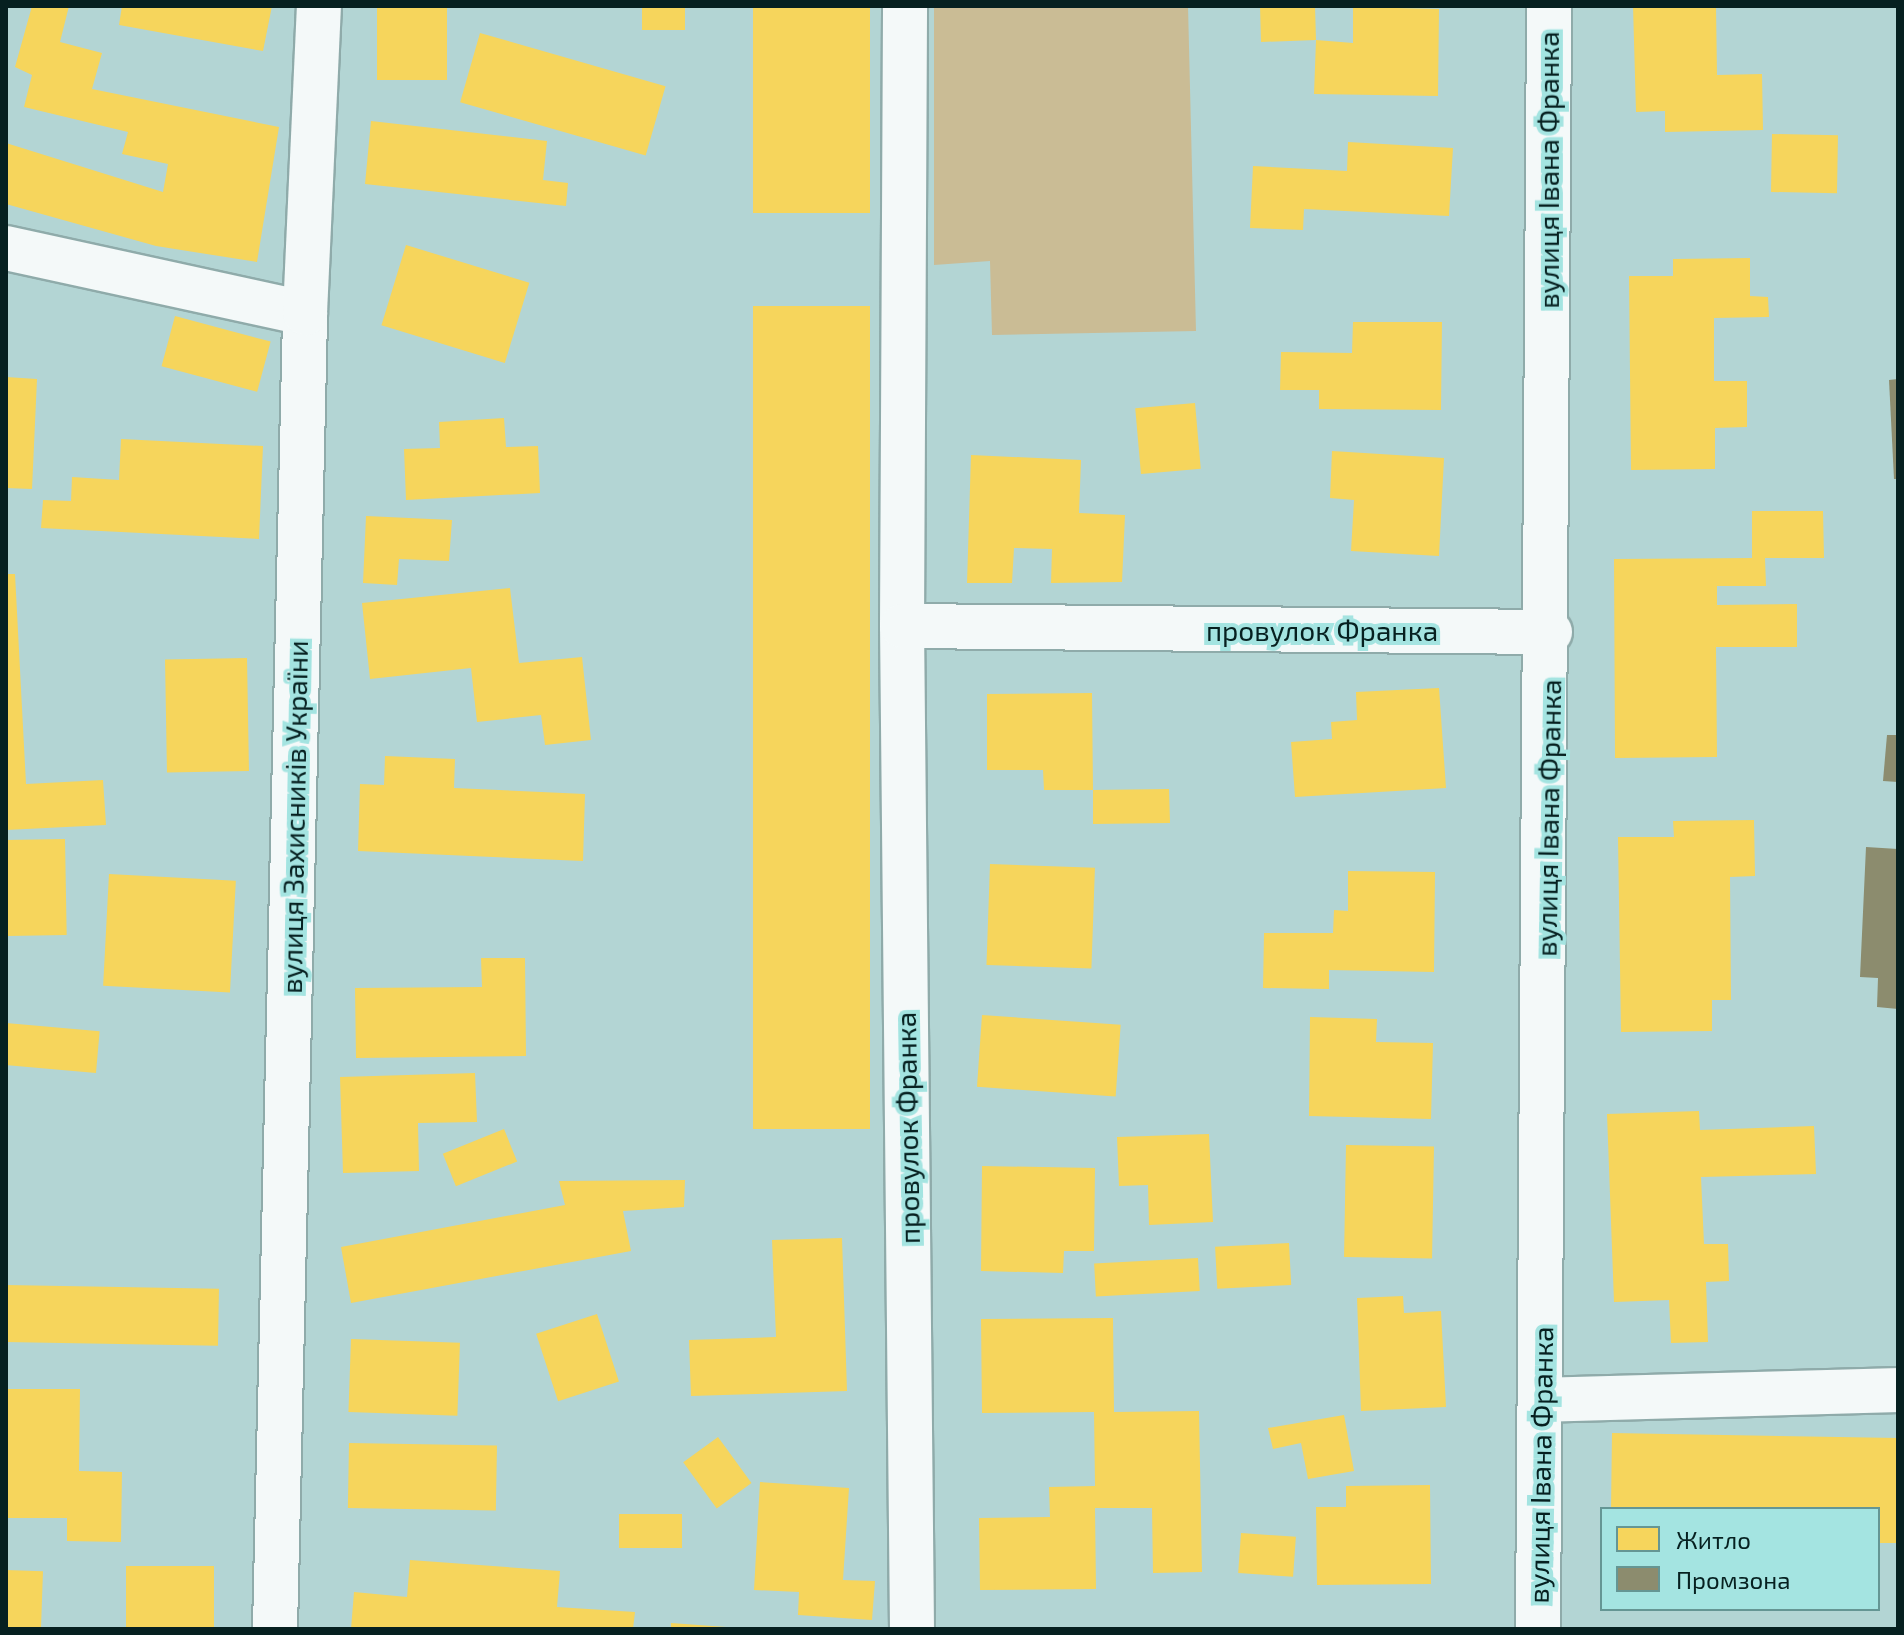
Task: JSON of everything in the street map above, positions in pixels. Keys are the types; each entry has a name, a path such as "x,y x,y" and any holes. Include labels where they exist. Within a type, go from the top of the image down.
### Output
{"street":[{"name":"вулиця Захисників України","path":"275,1629 305,313 319,6"},
{"name":"провулок Франка","path":"905,6 902,626 912,1629"},
{"name":"вулиця Івана Франка","path":"1538,1629 1550,632 1549,6"},
{"path":"6,248 305,313"},
{"name":"провулок Франка","path":"902,626 1550,632"},
{"path":"1541,1400 1898,1390"}],"shaded area":[{"path":"934,6 1188,6 1196,331 992,335 990,261 934,265"}],"building: Житло":[{"path":"32,6 69,6 60,42 102,53 92,89 279,127 257,262 156,246 6,204 6,143 163,192 168,164 122,154 128,132 24,107 32,75 15,67"},
{"path":"122,6 272,6 263,51 119,25"},
{"path":"377,6 447,6 447,80 377,80"},
{"path":"642,6 685,6 685,30 642,30"},
{"path":"753,6 870,6 870,213 753,213"},
{"path":"1260,6 1315,6 1316,40 1261,42"},
{"path":"1633,6 1716,6 1717,75 1762,74 1763,130 1665,132 1665,111 1636,112"},
{"path":"1353,7 1439,9 1438,96 1314,94 1316,40 1353,43"},
{"path":"480,33 666,86 646,155 460,102"},
{"path":"371,121 547,141 543,180 568,183 566,206 365,184"},
{"path":"1772,134 1838,135 1837,193 1771,192"},
{"path":"1348,142 1453,148 1449,216 1304,209 1303,230 1250,228 1253,166 1347,171"},
{"path":"406,245 529,283 505,363 381,325"},
{"path":"1750,258 1750,296 1768,297 1769,317 1714,318 1714,381 1747,381 1747,427 1715,428 1715,469 1631,470 1629,276 1673,276 1673,259"},
{"path":"753,306 870,306 870,1129 753,1129"},
{"path":"175,316 271,342 257,392 162,366"},
{"path":"1353,322 1442,322 1441,410 1319,409 1319,390 1280,390 1281,352 1352,353"},
{"path":"6,377 37,379 32,489 6,488"},
{"path":"1195,403 1201,469 1141,474 1135,408"},
{"path":"504,418 506,447 538,446 540,493 406,500 404,449 440,448 439,422"},
{"path":"121,439 263,446 259,539 41,528 43,500 71,501 72,477 119,480"},
{"path":"1332,451 1444,458 1439,556 1351,551 1354,500 1330,498"},
{"path":"971,455 1081,460 1079,513 1125,515 1122,582 1051,583 1052,549 1014,548 1012,583 967,583"},
{"path":"1752,511 1823,511 1824,558 1765,558 1766,586 1717,586 1717,605 1797,604 1797,647 1716,647 1717,757 1615,758 1614,559 1752,558"},
{"path":"366,516 452,520 449,561 399,559 397,585 363,583"},
{"path":"6,574 15,574 26,784 103,780 106,825 6,830"},
{"path":"510,588 519,663 582,657 591,740 545,745 541,715 477,722 471,668 370,679 362,603"},
{"path":"247,658 249,771 167,772 165,659"},
{"path":"1439,688 1446,788 1295,797 1291,742 1332,739 1331,722 1357,720 1356,692"},
{"path":"1092,693 1093,790 1044,790 1043,770 987,770 987,694"},
{"path":"385,756 455,759 454,788 585,794 583,861 358,851 360,784 384,785"},
{"path":"1169,789 1170,823 1093,824 1093,790"},
{"path":"1754,820 1755,876 1730,877 1731,1000 1712,1000 1712,1031 1621,1032 1618,837 1674,837 1673,821"},
{"path":"65,839 67,935 8,936 6,840"},
{"path":"990,864 1095,868 1091,969 986,965"},
{"path":"1348,871 1435,872 1434,972 1329,970 1329,989 1263,988 1264,933 1333,933 1334,910 1348,911"},
{"path":"109,874 236,881 230,992 103,986"},
{"path":"481,958 525,958 526,1056 356,1058 355,988 482,987"},
{"path":"982,1015 1121,1025 1116,1097 977,1087"},
{"path":"1310,1017 1377,1019 1376,1042 1433,1043 1431,1119 1309,1116"},
{"path":"6,1023 100,1031 96,1073 6,1065"},
{"path":"475,1073 477,1122 418,1123 419,1171 343,1173 340,1077"},
{"path":"1699,1111 1700,1130 1814,1126 1816,1174 1701,1177 1704,1244 1728,1244 1729,1281 1706,1282 1708,1342 1671,1343 1669,1300 1614,1302 1607,1114"},
{"path":"504,1129 517,1161 456,1186 443,1154"},
{"path":"1209,1134 1213,1222 1149,1225 1148,1185 1119,1186 1117,1137"},
{"path":"1346,1145 1434,1147 1432,1259 1344,1257"},
{"path":"982,1166 1095,1168 1094,1251 1064,1251 1063,1273 981,1271"},
{"path":"685,1180 684,1207 623,1211 631,1251 351,1303 341,1247 565,1205 559,1181"},
{"path":"842,1238 847,1391 691,1396 689,1340 776,1337 772,1240"},
{"path":"1289,1243 1291,1285 1217,1289 1215,1247"},
{"path":"1198,1258 1200,1291 1096,1296 1094,1263"},
{"path":"6,1285 219,1289 218,1346 6,1342"},
{"path":"1403,1296 1404,1313 1441,1311 1446,1407 1361,1411 1357,1298"},
{"path":"597,1314 619,1382 558,1401 536,1334"},
{"path":"1113,1318 1114,1412 1199,1411 1202,1572 1153,1573 1152,1508 1095,1508 1096,1589 980,1590 979,1518 1050,1517 1049,1487 1095,1486 1094,1412 982,1413 981,1319"},
{"path":"351,1339 460,1343 457,1416 348,1412"},
{"path":"6,1389 80,1389 79,1471 122,1472 121,1542 67,1541 67,1518 6,1518"},
{"path":"1344,1415 1354,1471 1308,1479 1301,1443 1273,1449 1268,1428"},
{"path":"1612,1433 1898,1438 1898,1543 1880,1543 1880,1507 1611,1507"},
{"path":"718,1437 752,1483 717,1508 683,1462"},
{"path":"349,1443 497,1446 496,1511 348,1508"},
{"path":"760,1482 849,1488 843,1580 875,1581 872,1620 798,1615 799,1592 754,1590"},
{"path":"1430,1485 1431,1584 1317,1585 1316,1507 1346,1507 1346,1486"},
{"path":"619,1514 682,1514 682,1548 619,1548"},
{"path":"1241,1533 1296,1537 1293,1577 1238,1573"},
{"path":"410,1560 560,1571 557,1607 635,1612 633,1629 351,1629 354,1592 407,1597"},
{"path":"126,1566 214,1566 214,1629 126,1629"},
{"path":"6,1570 43,1571 41,1629 6,1629"},
{"path":"671,1623 726,1627 671,1629"}],"building: Промзона":[{"path":"1898,379 1898,479 1894,479 1889,380"},
{"path":"1887,735 1898,735 1898,782 1883,781"},
{"path":"1866,847 1898,849 1898,1009 1877,1007 1878,978 1860,977"}]}
